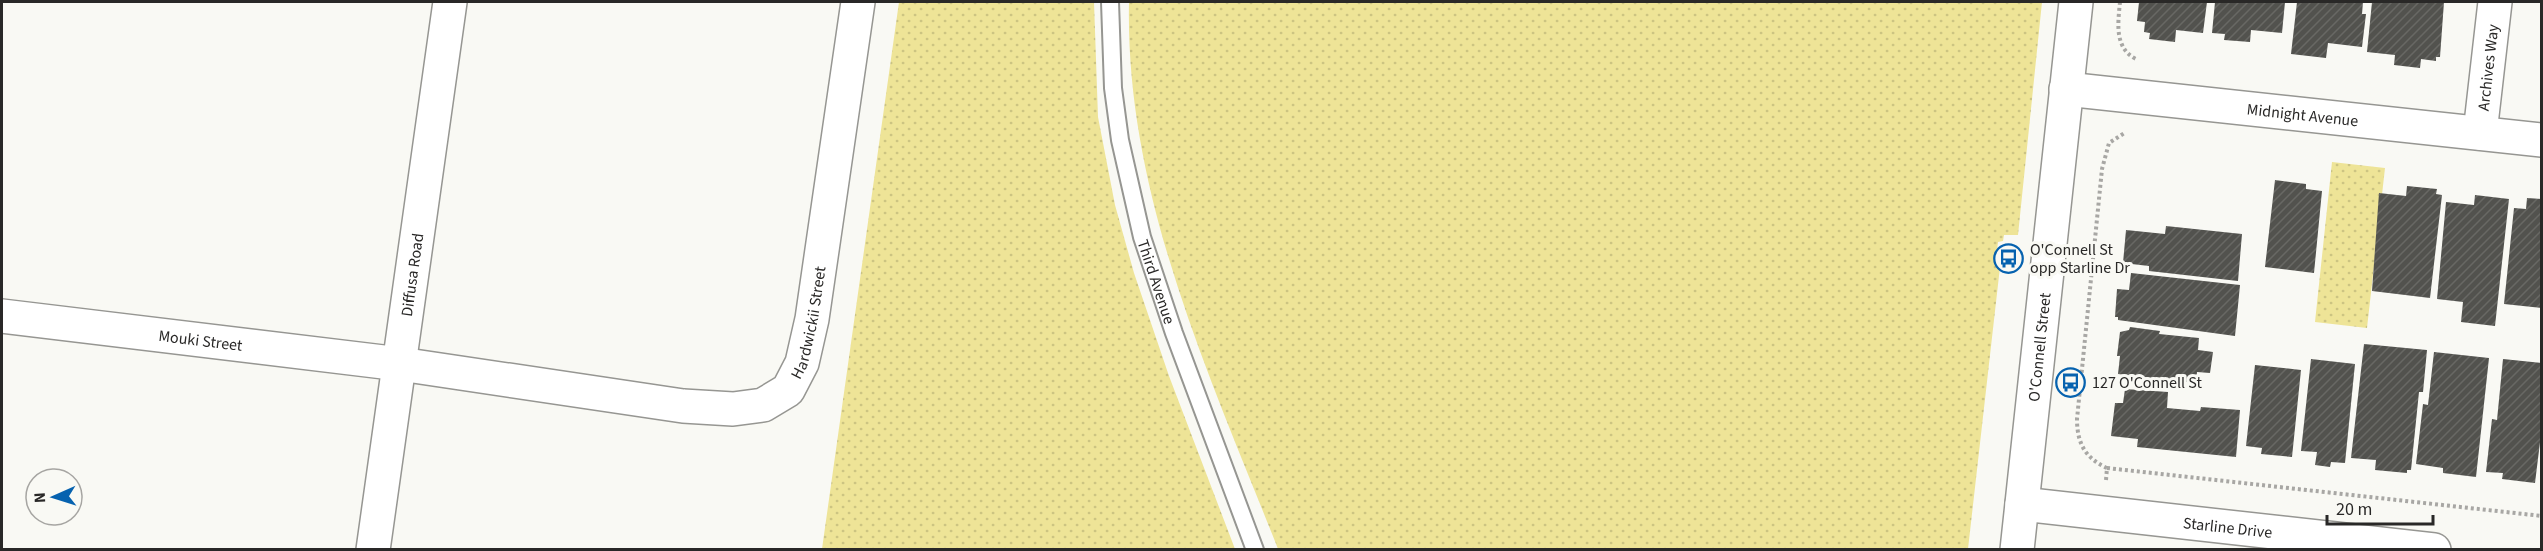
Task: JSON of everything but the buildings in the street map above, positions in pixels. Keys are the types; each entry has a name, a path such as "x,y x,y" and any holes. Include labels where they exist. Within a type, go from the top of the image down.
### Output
{"street":[{"name":"Diffusa Road","path":"373,549 450,2"},
{"name":"Hardwickii Street","path":"400,364 683,406 733,409 763,405 788,390 802,363 812,319 858,2"},
{"name":"O'Connell Street","path":"2017,549 2076,2"},
{"name":"Archives Way","path":"2480,133 2495,2"},
{"name":"Midnight Avenue","path":"2066,89 2541,140"},
{"name":"Mouki Street","path":"2,316 400,364"},
{"name":"Starline Drive","path":"2022,504 2434,549"}],"lane":[{"name":"Third Avenue","path":"1110,2 1113,88 1120,140 1142,237 1178,344 1255,549"}],"path":[{"path":"2120,2 2118,23 2121,44 2129,56 2145,63"},
{"path":"2130,131 2122,133 2109,144 2104,159 2077,419 2079,441 2088,458 2107,468 2541,516"},
{"path":"2106,479 2107,468"}],"shaded area":[{"path":"899,2 1094,2 1098,117 1115,205 1134,273 1169,376 1235,549 822,549"},
{"path":"1129,2 2042,2 2018,235 2004,235 2003,241 1998,242 1995,266 2000,267 1968,549 1278,549 1199,350 1156,213 1141,144 1131,73"},
{"path":"2332,162 2385,168 2367,328 2315,322"}],"place":[{"name":"O'Connell St opp Starline Dr","path":"2009,258"},
{"name":"127 O'Connell St","path":"2071,382"}]}
